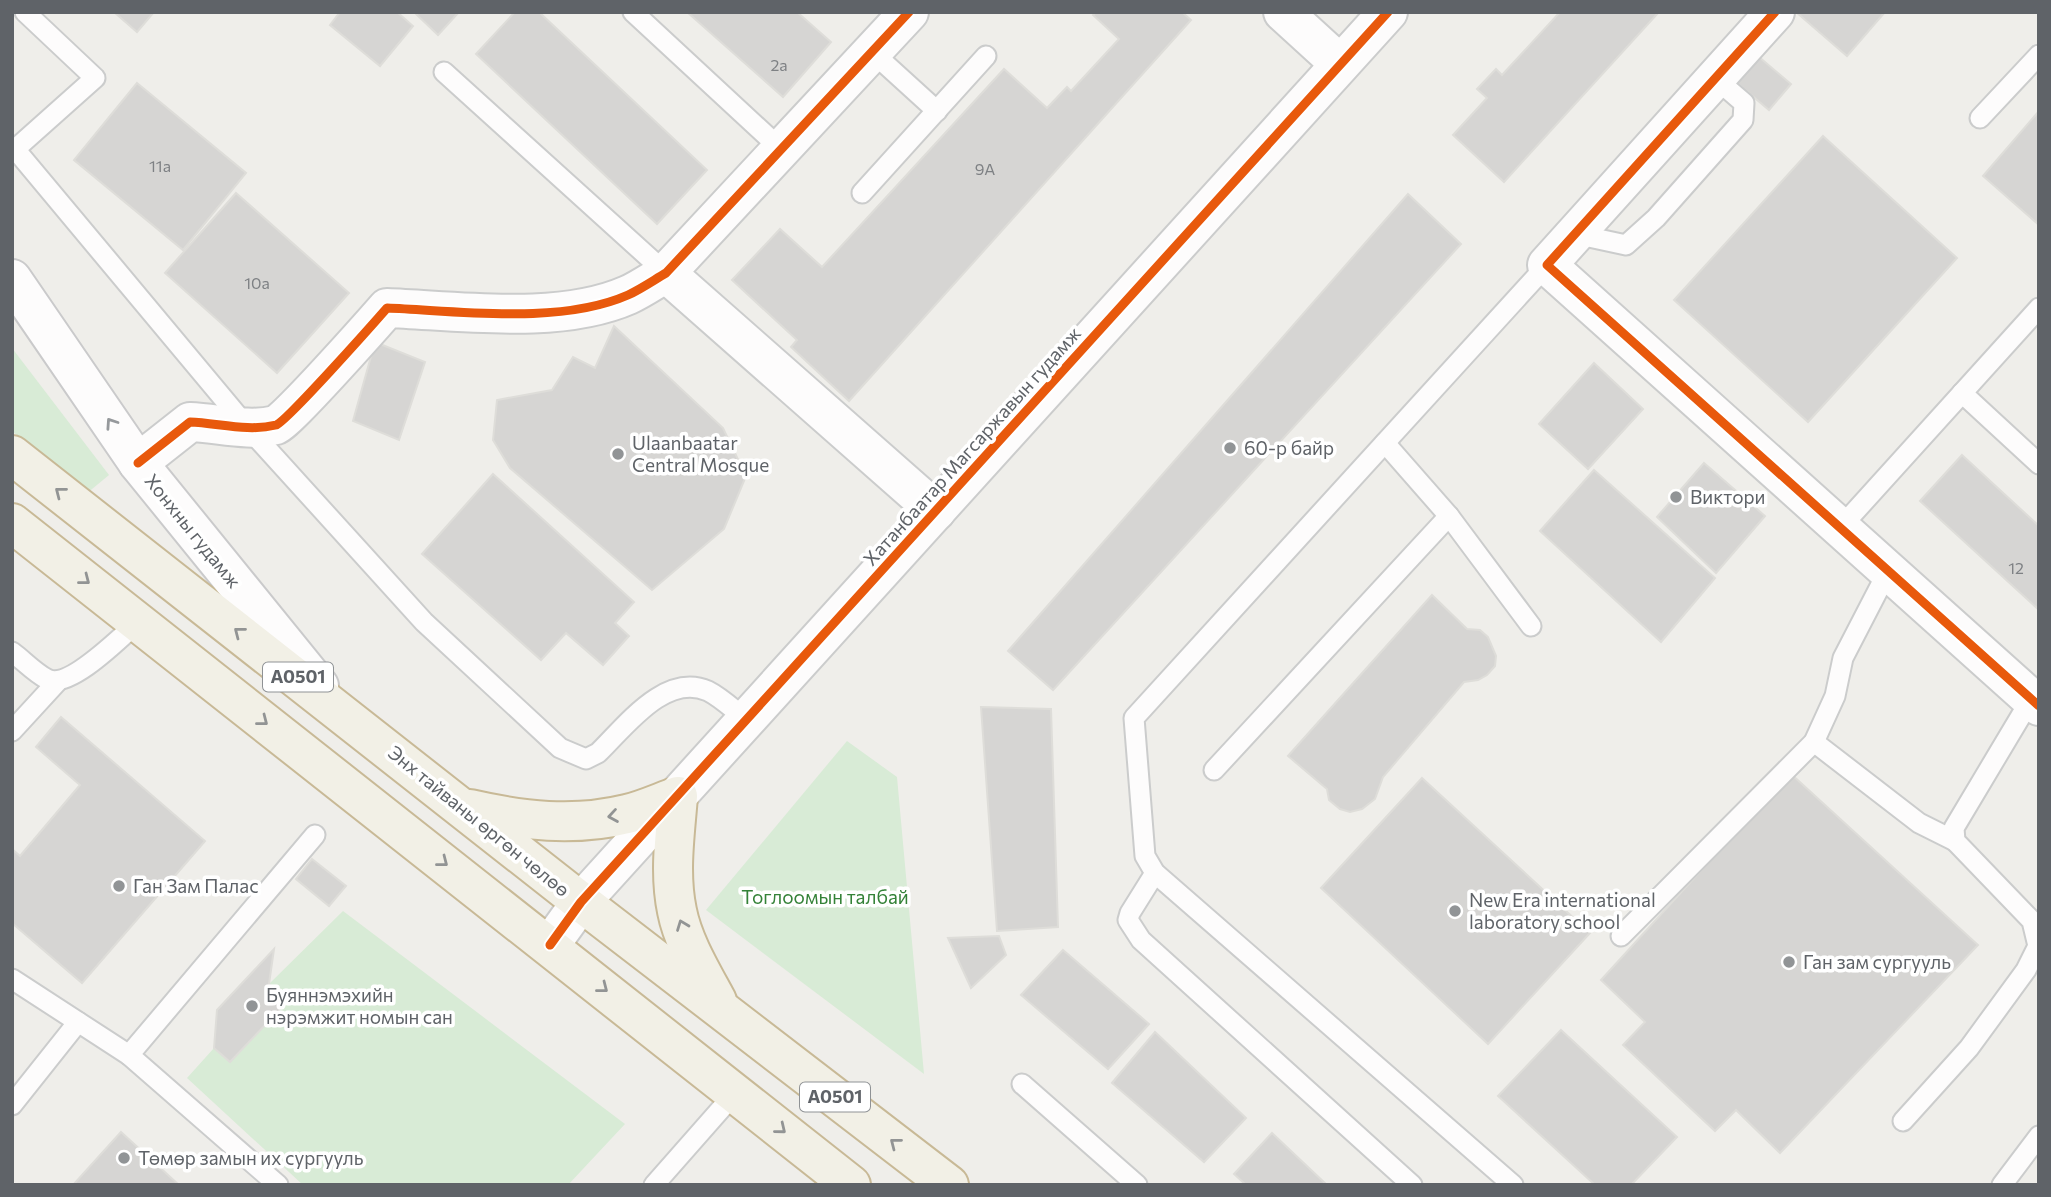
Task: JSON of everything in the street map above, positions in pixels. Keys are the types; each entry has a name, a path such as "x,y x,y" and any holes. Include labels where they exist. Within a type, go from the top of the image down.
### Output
{"highway":[{"name":"Энх тайваны өргөн чөлөө","path":"12,454 581,902 949,1185"},
{"name":"A0501","path":"12,523 850,1185"},
{"path":"461,807 516,819 574,822 626,814 678,796 672,863 677,913 695,960 721,1009"}],"street":[{"path":"138,463 190,422 248,428 279,424 387,308 535,313 585,308 628,295 666,274 909,12"},
{"path":"1283,12 1340,64"},
{"name":"Хатанбаатар Магсаржавын гудамж","path":"550,946 581,902 1388,12"},
{"path":"1775,12 1547,265 2035,702"},
{"path":"666,274 936,511"},
{"name":"Хонхны гудамж","path":"12,279 138,463 336,707"}],"lane":[{"path":"25,12 95,78 14,150 248,428 424,622 560,748 586,759 598,753 657,697 685,686 708,692 747,720"},
{"path":"634,12 782,150"},
{"path":"871,51 937,111"},
{"path":"1980,118 2039,55"},
{"path":"862,193 986,56"},
{"path":"444,72 666,274"},
{"path":"1575,234 1626,245 1656,219 1743,120 1744,103 1715,78"},
{"path":"1513,1185 1155,873 1145,856 1134,718 1547,265"},
{"path":"1840,528 2039,307"},
{"path":"1962,393 2039,464"},
{"path":"1385,443 1449,516 1531,626"},
{"path":"1214,770 1449,516"},
{"path":"1621,936 1814,742 1835,696 1843,658 1888,571"},
{"path":"12,731 57,682 75,675 138,622"},
{"path":"12,652 47,679 57,682"},
{"path":"1955,841 1954,828 2035,702"},
{"path":"1814,742 1919,823 1955,841 2032,921 2038,946 2026,970 1969,1048 1903,1121"},
{"path":"129,1055 316,835"},
{"path":"1155,873 1130,912 1128,920 1141,940 1412,1185"},
{"path":"12,979 129,1055 278,1185"},
{"path":"12,1105 78,1022"},
{"path":"1022,1084 1136,1185"},
{"path":"654,1185 735,1093"},
{"path":"2002,1185 2039,1136"}],"green space":[{"path":"12,348 109,475 86,494 12,431"},
{"name":"Тоглоомын талбай","path":"847,741 897,777 924,1074 706,910"},
{"path":"343,911 625,1124 568,1185 303,1185 187,1078 214,1048 230,1062 287,1002 269,984"}],"building":[{"path":"114,12 154,12 137,32"},
{"path":"340,12 397,12 413,26 380,66 330,25"},
{"path":"414,12 459,12 438,35"},
{"path":"515,12 539,12 707,170 657,224 476,54"},
{"path":"687,12 797,12 831,42 783,97"},
{"path":"1096,12 1182,12 1191,20 849,401 791,347 797,340 732,280 780,229 822,267 1004,69 1047,108 1067,87 1071,91 1119,39 1093,15"},
{"path":"1560,12 1659,12 1504,182 1453,135 1487,98 1477,89 1496,69 1502,75"},
{"path":"1796,12 1885,12 1847,56"},
{"path":"1752,51 1791,84 1769,110 1730,77"},
{"path":"137,83 246,173 183,250 74,160"},
{"path":"2039,111 2039,225 1983,176"},
{"path":"1823,136 1957,258 1808,422 1674,300"},
{"path":"236,193 349,293 277,373 165,273"},
{"name":"60-р байр","path":"1408,194 1461,244 1053,690 1008,651"},
{"name":"Ulaanbaatar Central Mosque","path":"614,326 723,428 746,476 724,529 652,590 510,468 493,440 497,400 552,390 573,357 595,368"},
{"path":"375,342 425,362 399,440 353,421"},
{"path":"1594,363 1643,409 1588,469 1539,424"},
{"path":"1962,455 2039,526 2039,610 1920,501"},
{"path":"1704,463 1765,516 1716,573 1657,517"},
{"path":"1594,470 1715,578 1661,642 1540,531"},
{"path":"493,474 634,602 615,623 629,636 603,665 566,633 541,660 422,554"},
{"path":"1432,595 1467,629 1480,630 1488,637 1496,656 1495,666 1478,680 1464,682 1383,777 1375,799 1362,809 1350,812 1340,809 1329,800 1327,789 1288,756"},
{"path":"981,707 1051,709 1058,927 997,931"},
{"path":"61,717 205,841 82,983 12,923 12,849 20,856 80,785 36,747"},
{"name":"Ган зам сургууль","path":"1790,773 1978,945 1780,1153 1736,1110 1715,1131 1623,1045 1645,1022 1601,980"},
{"name":"New Era international laboratory school","path":"1422,778 1590,933 1488,1044 1321,888"},
{"path":"312,859 346,886 329,906 296,879"},
{"path":"999,936 1006,955 971,988 948,938"},
{"name":"Буяннэмэхийн нэрэмжит номын сан","path":"274,949 269,984 287,1002 230,1062 214,1048 217,1010"},
{"path":"1063,950 1149,1024 1108,1069 1021,995"},
{"path":"1561,1030 1677,1137 1631,1185 1595,1185 1498,1096"},
{"path":"1155,1032 1246,1118 1204,1162 1112,1083"},
{"name":"Төмөр замын их сургууль","path":"121,1132 179,1185 73,1185"},
{"path":"1272,1133 1327,1185 1246,1185 1234,1174"}],"cycle path":[{"path":"138,463 190,422 244,427 276,425 312,391 387,308 541,313 601,304 643,287 666,273 909,12"},
{"path":"550,945 581,902 1388,12"},
{"path":"1775,12 1547,265 2039,706"}],"place":[{"name":"60-р байр","path":"1230,448"},
{"name":"Ulaanbaatar Central Mosque","path":"618,454"},
{"name":"Виктори","path":"1676,497"},
{"name":"Ган Зам Палас","path":"119,886"},
{"name":"New Era international laboratory school","path":"1455,911"},
{"name":"Ган зам сургууль","path":"1789,962"},
{"name":"Буяннэмэхийн нэрэмжит номын сан","path":"252,1006"},
{"name":"Төмөр замын их сургууль","path":"124,1158"}]}
